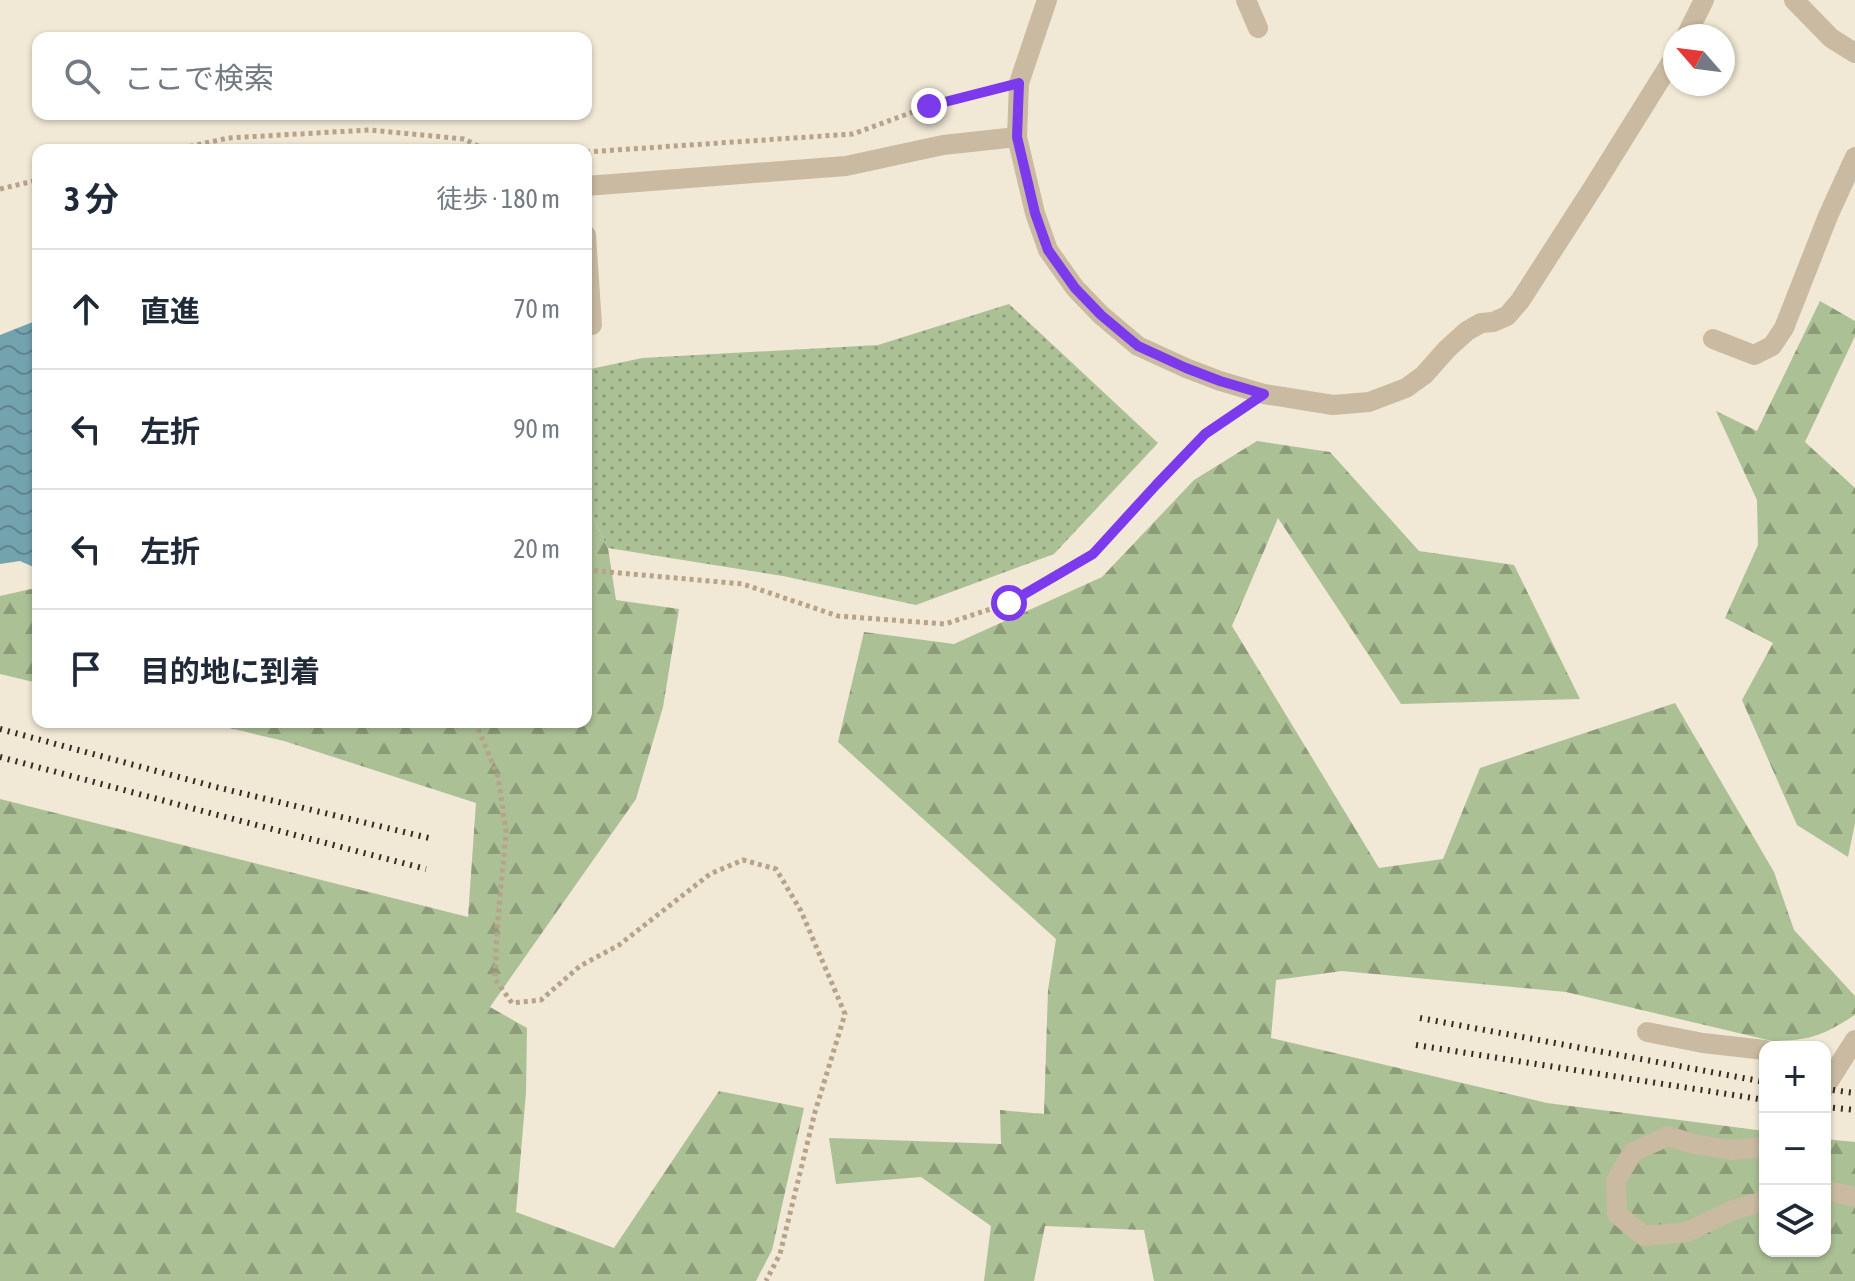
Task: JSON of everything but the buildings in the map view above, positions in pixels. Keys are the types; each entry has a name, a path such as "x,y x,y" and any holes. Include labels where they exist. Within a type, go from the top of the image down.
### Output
{"street":[{"path":"1047,0 1019,83 1017,137 1035,213 1048,250 1083,297 1138,346 1197,372 1264,394 1333,405 1369,402 1406,388 1424,375 1467,331 1481,323 1507,316 1520,301 1663,75"},
{"path":"1246,0 1258,28"},
{"path":"1692,24 1704,0"},
{"path":"1794,0 1831,38 1855,53"},
{"path":"592,186 846,166 943,145 1017,137"},
{"path":"1713,339 1754,355 1772,346 1784,328 1855,157"},
{"path":"1647,1032 1759,1049"},
{"path":"1831,1053 1850,1046"},
{"path":"1831,1077 1850,1046"},
{"path":"1759,1148 1731,1150 1668,1136 1633,1152 1616,1180 1617,1214 1644,1236 1687,1232 1733,1210 1759,1203"},
{"path":"1831,1191 1855,1197"}],"path":[{"path":"592,152 853,134 929,106 1019,83"},
{"path":"201,144 228,138 369,130 464,139 474,144"},
{"path":"0,189 32,181"},
{"path":"592,571 743,584 838,616 945,624 1009,603 1093,554 1205,434 1264,394"},
{"path":"478,728 498,776 506,832 495,979 512,1003 541,1000 580,966 619,945 710,874 743,860 776,869 801,911 845,1014 815,1112 780,1254 766,1281"}],"green space":[{"path":"1820,301 1855,321 1855,336 1805,442 1855,488 1855,823 1848,857 1797,825 1742,700 1773,643 1725,618 1758,545 1757,500 1716,411 1757,431"},
{"path":"1009,304 1158,443 1054,554 916,605 783,576 608,548 592,516 592,369 642,358 878,345"},
{"path":"1257,441 1330,452 1419,551 1514,565 1580,699 1401,704 1278,518 1232,626 1379,868 1443,859 1480,768 1675,703 1774,872 1794,930 1855,996 1855,1015 1833,1028 1807,1038 1772,1041 1566,992 1342,971 1276,980 1271,1038 1547,1103 1759,1130 1759,1257 1831,1257 1831,1140 1855,1142 1855,1281 1154,1281 1144,1230 1045,1226 1034,1281 984,1281 991,1226 921,1177 836,1184 829,1138 1001,1144 1000,1110 1044,1114 1048,990 1056,939 838,742 864,632 954,644 1102,577 1194,480"},
{"path":"592,516 608,548 616,600 679,609 663,707 636,799 490,1007 527,1028 526,1092 516,1212 614,1248 719,1091 804,1108 772,1250 756,1281 0,1281 0,799 468,917 476,803 284,741 229,728 592,728"},
{"path":"32,590 32,682 0,674 0,596"}],"water":[{"path":"32,322 32,566 20,561 0,564 0,335"}],"railway":[{"path":"0,729 216,787 429,838"},
{"path":"0,757 426,869"},
{"path":"1420,1018 1759,1081"},
{"path":"1416,1045 1759,1099"},
{"path":"1831,1090 1855,1093"},
{"path":"1831,1108 1855,1110"}],"route":[{"path":"929,106 1019,83 1017,137 1035,213 1048,250 1075,288 1138,346 1220,381 1264,394 1205,434 1093,554 1009,603"}]}
